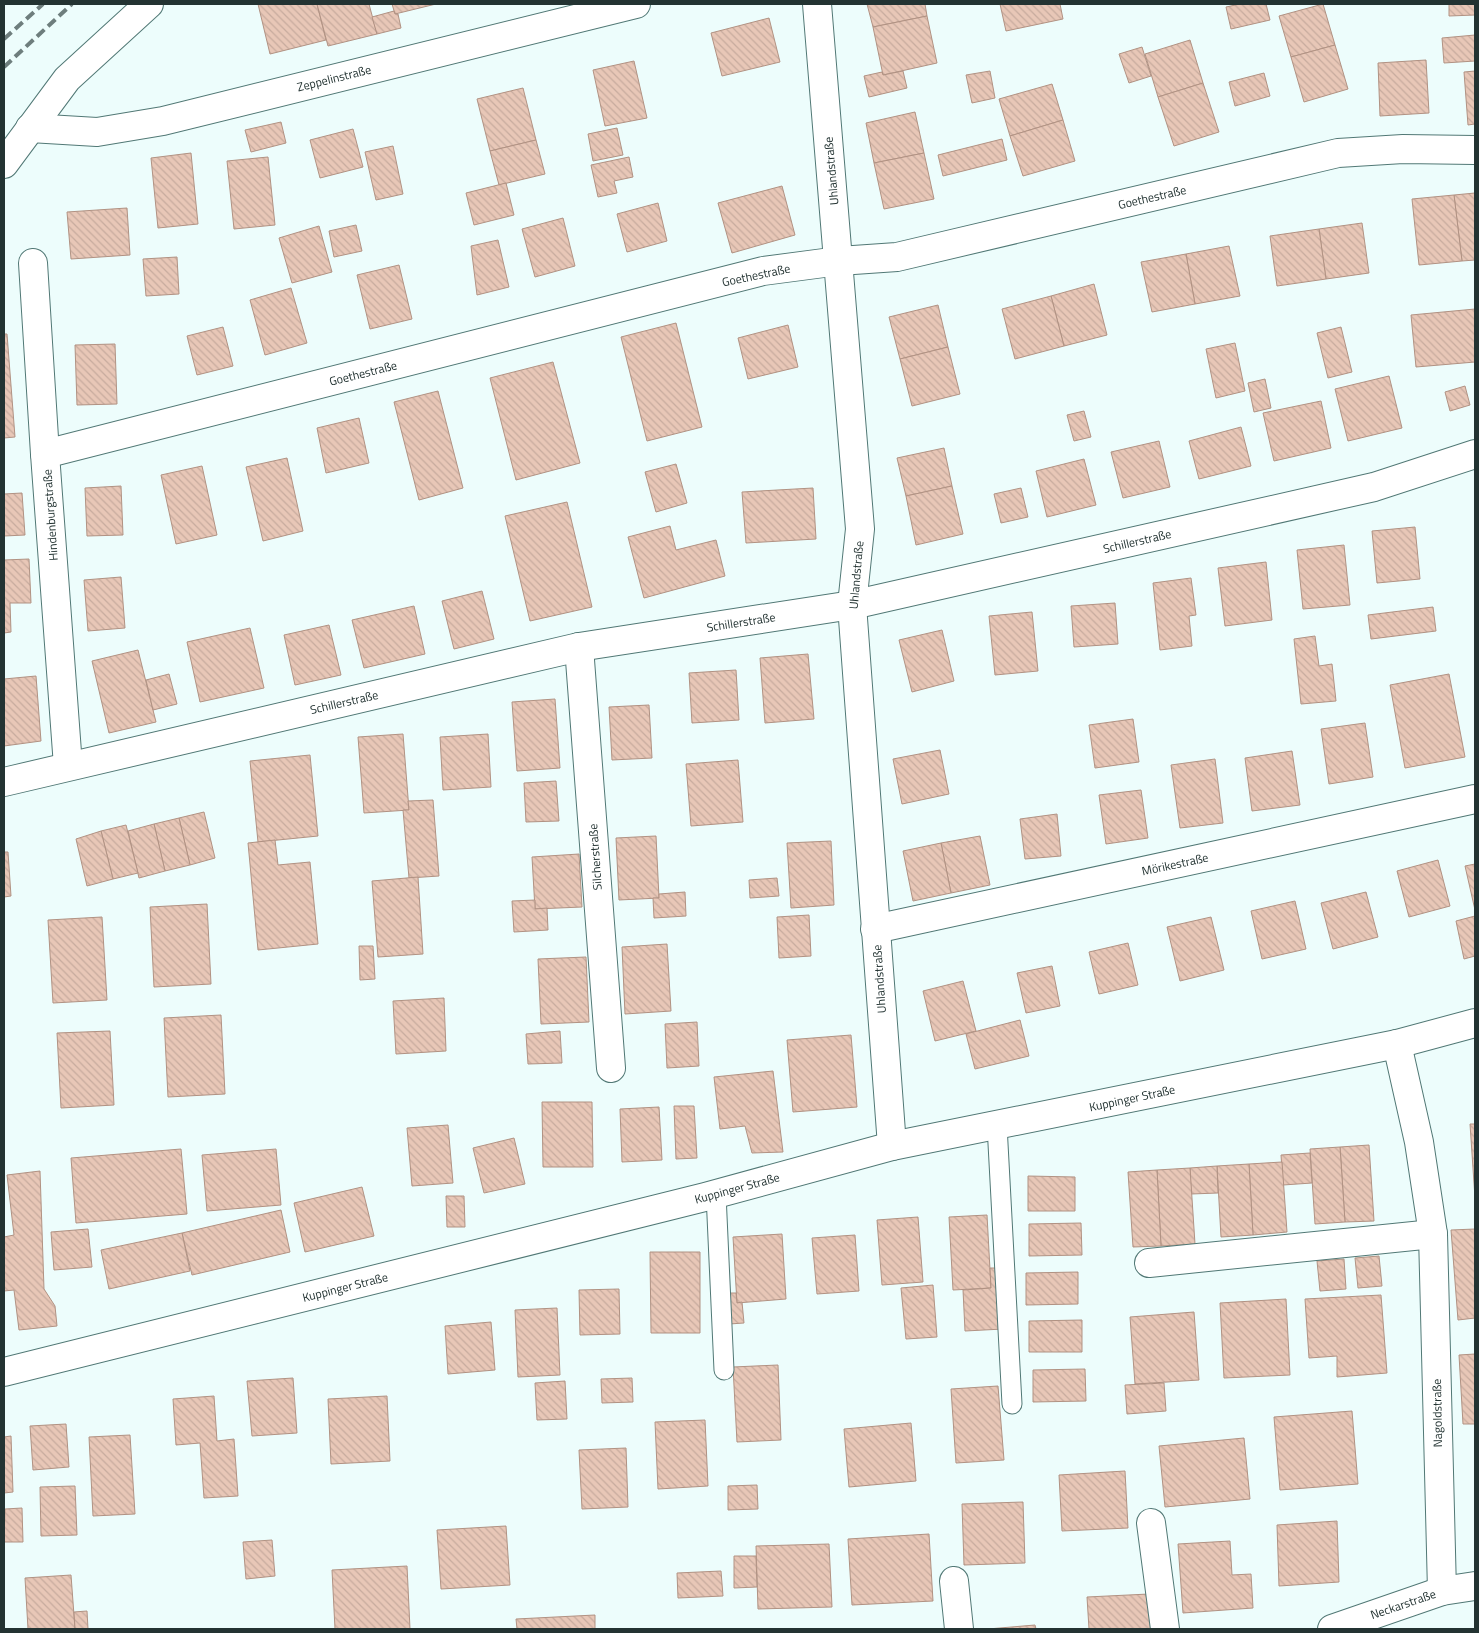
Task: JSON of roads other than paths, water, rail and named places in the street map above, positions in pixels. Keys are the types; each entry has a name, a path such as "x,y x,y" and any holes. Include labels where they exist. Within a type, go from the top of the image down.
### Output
{"street":[{"path":"4,164 67,79 149,4"},
{"name":"Zeppelinstraße","path":"30,128 97,132 163,121 636,4"},
{"name":"Uhlandstraße","path":"817,4 860,529 852,605 892,1146"},
{"name":"Goethestraße","path":"45,454 764,271 839,261 897,258 1338,152 1403,149 1475,150"},
{"name":"Hindenburgstraße","path":"33,263 68,766"},
{"name":"Schillerstraße","path":"4,782 579,647 852,605 1374,487 1475,454"},
{"name":"Silcherstraße","path":"579,647 611,1068"},
{"name":"Mörikestraße","path":"875,929 1475,800"},
{"name":"Kuppinger Straße","path":"4,1372 716,1194 892,1146 1396,1044 1475,1023"},
{"name":"Nagoldstraße","path":"1396,1044 1419,1142 1433,1234 1442,1591"},
{"path":"1150,1263 1433,1234"},
{"path":"1151,1523 1165,1629"},
{"path":"954,1581 959,1629"},
{"name":"Neckarstraße","path":"1332,1629 1442,1591 1475,1586"}],"lane":[{"path":"998,1126 1012,1404"},
{"path":"716,1194 724,1370"}],"railway":[{"path":"4,39 43,4"},
{"path":"4,67 72,4"}]}
